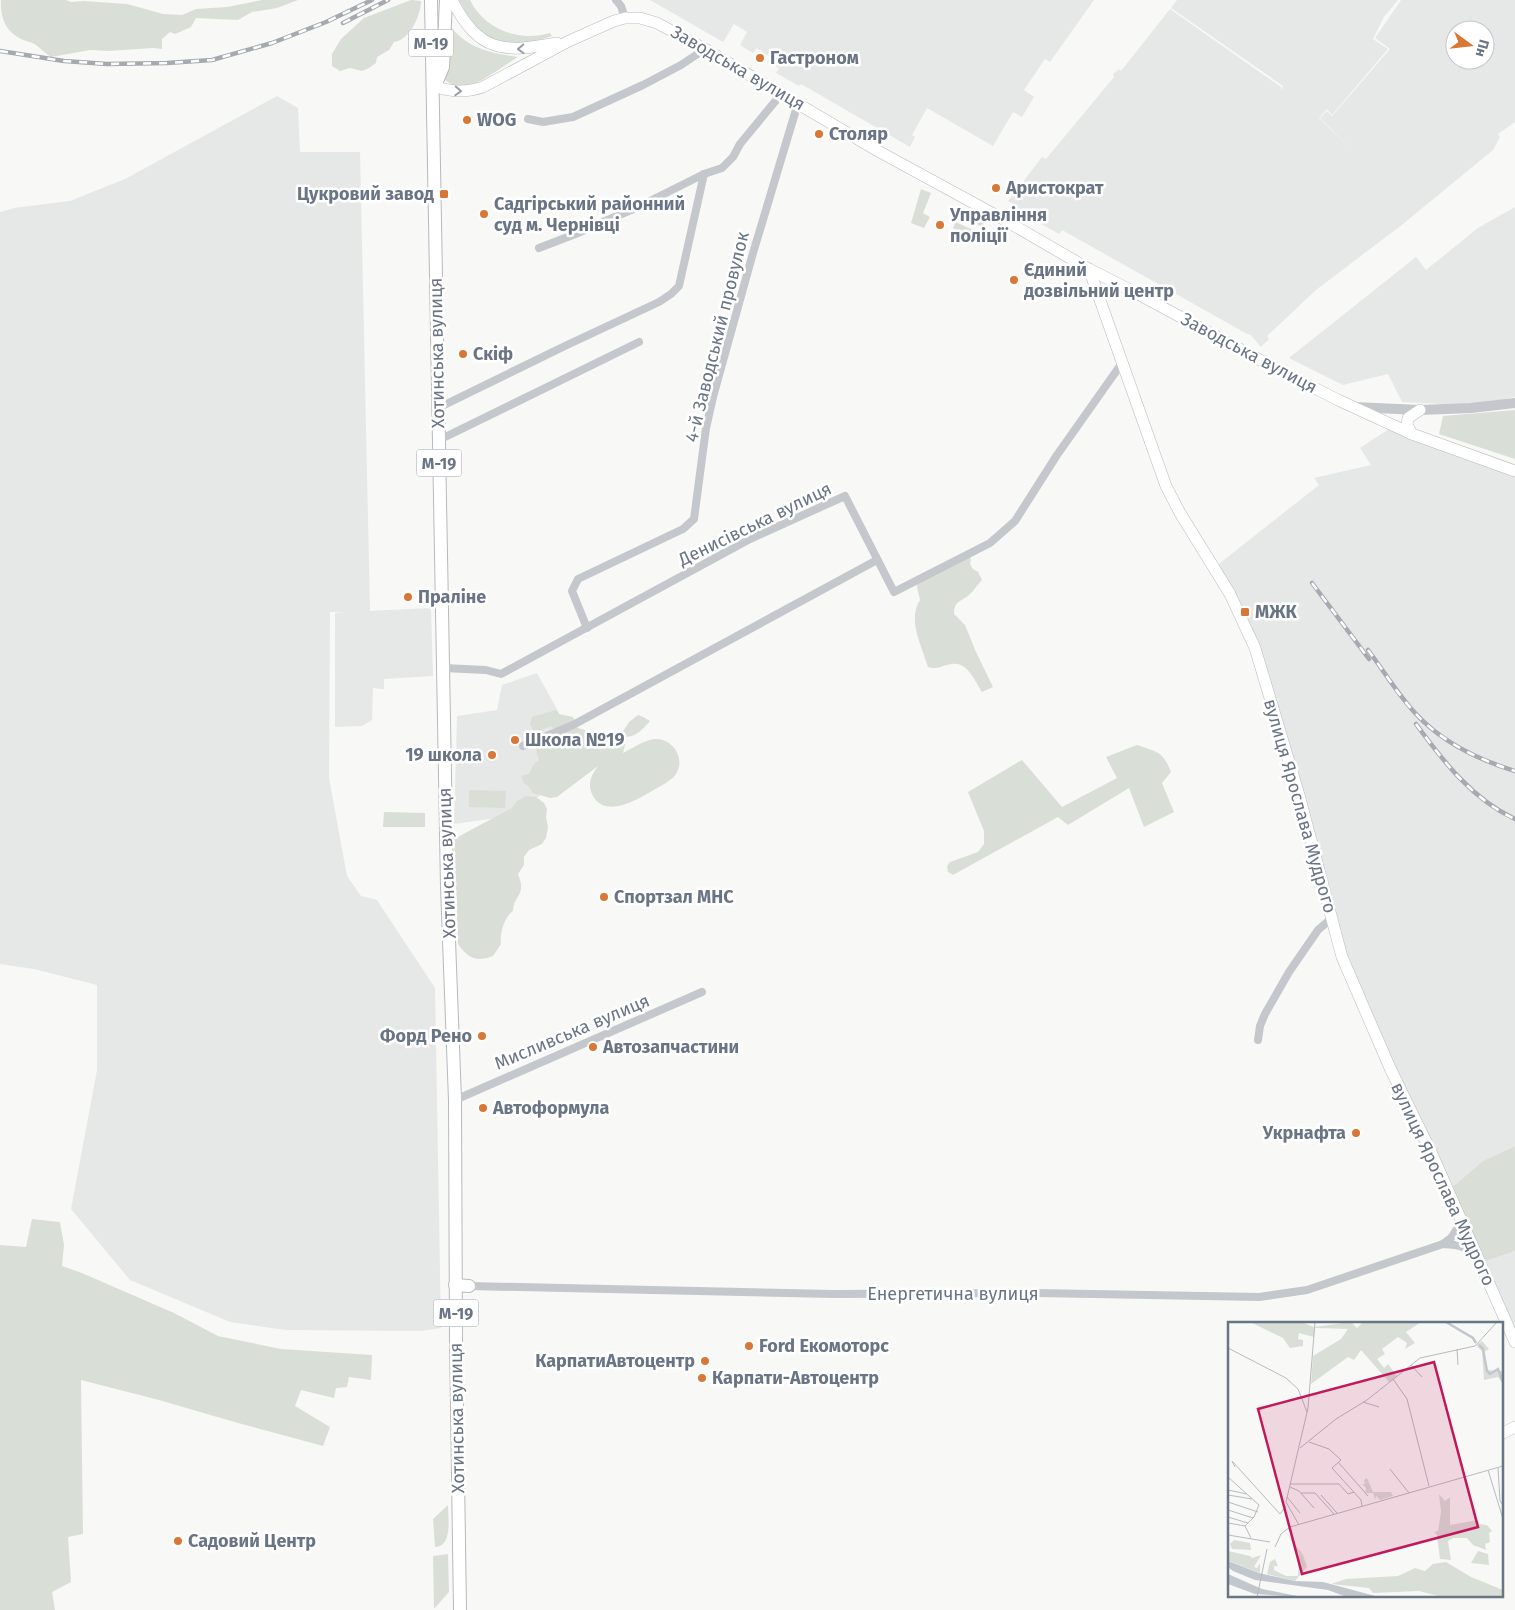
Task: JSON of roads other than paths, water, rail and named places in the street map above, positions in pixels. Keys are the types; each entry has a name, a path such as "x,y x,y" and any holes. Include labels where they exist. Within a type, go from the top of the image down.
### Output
{"highway":[{"name":"Хотинська вулиця","path":"431,0 447,887 462,1286 460,1610"},
{"name":"Хотинська вулиця","path":"433,86 443,67 446,0"}],"main road":[{"name":"Заводська вулиця","path":"452,0 470,29 495,46 516,50 569,41"},
{"name":"Заводська вулиця","path":"433,86 446,90 470,92 607,23 625,18 640,18 658,23 705,48 871,147 1001,218 1089,269 1260,360 1412,434 1515,471"},
{"name":"вулиця Ярослава Мудрого","path":"1089,269 1166,486 1180,513 1230,594 1255,648 1299,795 1342,957 1390,1068 1431,1152 1515,1342"},
{"path":"1412,434 1407,422 1411,415 1420,410"},
{"path":"1502,1433 1515,1426"}],"street":[{"path":"616,0 621,6 625,18"},
{"path":"528,119 543,122 573,117 644,85 681,65 705,48"},
{"path":"539,248 640,206 704,174 722,168 782,93"},
{"name":"4-й Заводський провулок","path":"587,628 572,591 578,579 683,530 694,519 706,428 713,397 753,253 798,103"},
{"path":"438,408 659,302 670,294 679,286 704,174"},
{"path":"439,440 639,342"},
{"name":"Денисівська вулиця","path":"443,668 486,670 501,674 750,539 845,496 894,592 990,543 1015,521 1057,455 1122,363"},
{"path":"1352,406 1420,410 1471,408 1515,403"},
{"path":"523,746 573,725 877,560"},
{"path":"1258,1040 1260,1026 1289,972 1318,930 1332,918"},
{"name":"Мисливська вулиця","path":"455,1100 702,992"},
{"name":"Енергетична вулиця","path":"1443,1244 1456,1232 1461,1223"},
{"name":"Енергетична вулиця","path":"462,1286 834,1294 1037,1293 1259,1297 1307,1290 1443,1244 1456,1245 1473,1250"}],"railway":[{"path":"0,51 64,61 107,64 212,60 272,43 326,22 372,0"},
{"path":"343,23 388,0"},
{"path":"1312,583 1369,659"},
{"path":"1368,650 1403,699 1426,724 1449,741 1475,756 1515,771"},
{"path":"1416,724 1448,765 1472,790 1485,801 1515,819"}],"place":[{"name":"Гастроном","path":"760,58"},
{"name":"WOG","path":"467,120"},
{"name":"Столяр","path":"819,134"},
{"name":"Аристократ","path":"996,188"},
{"name":"Цукровий завод","path":"444,194"},
{"name":"Садгірський районний суд м. Чернівці","path":"484,214"},
{"name":"Управління поліції","path":"940,225"},
{"name":"Єдиний дозвільний центр","path":"1014,280"},
{"name":"Скіф","path":"463,354"},
{"name":"Праліне","path":"408,597"},
{"name":"МЖК","path":"1245,612"},
{"name":"Школа №19","path":"515,740"},
{"name":"19 школа","path":"492,755"},
{"name":"Спортзал МНС","path":"604,897"},
{"name":"Форд Рено","path":"482,1036"},
{"name":"Автозапчастини","path":"593,1047"},
{"name":"Автоформула","path":"483,1108"},
{"name":"Укрнафта","path":"1356,1133"},
{"name":"Ford Екомоторс","path":"749,1346"},
{"name":"КарпатиАвтоцентр","path":"705,1361"},
{"name":"Карпати-Автоцентр","path":"702,1378"},
{"name":"Садовий Центр","path":"178,1541"}]}
